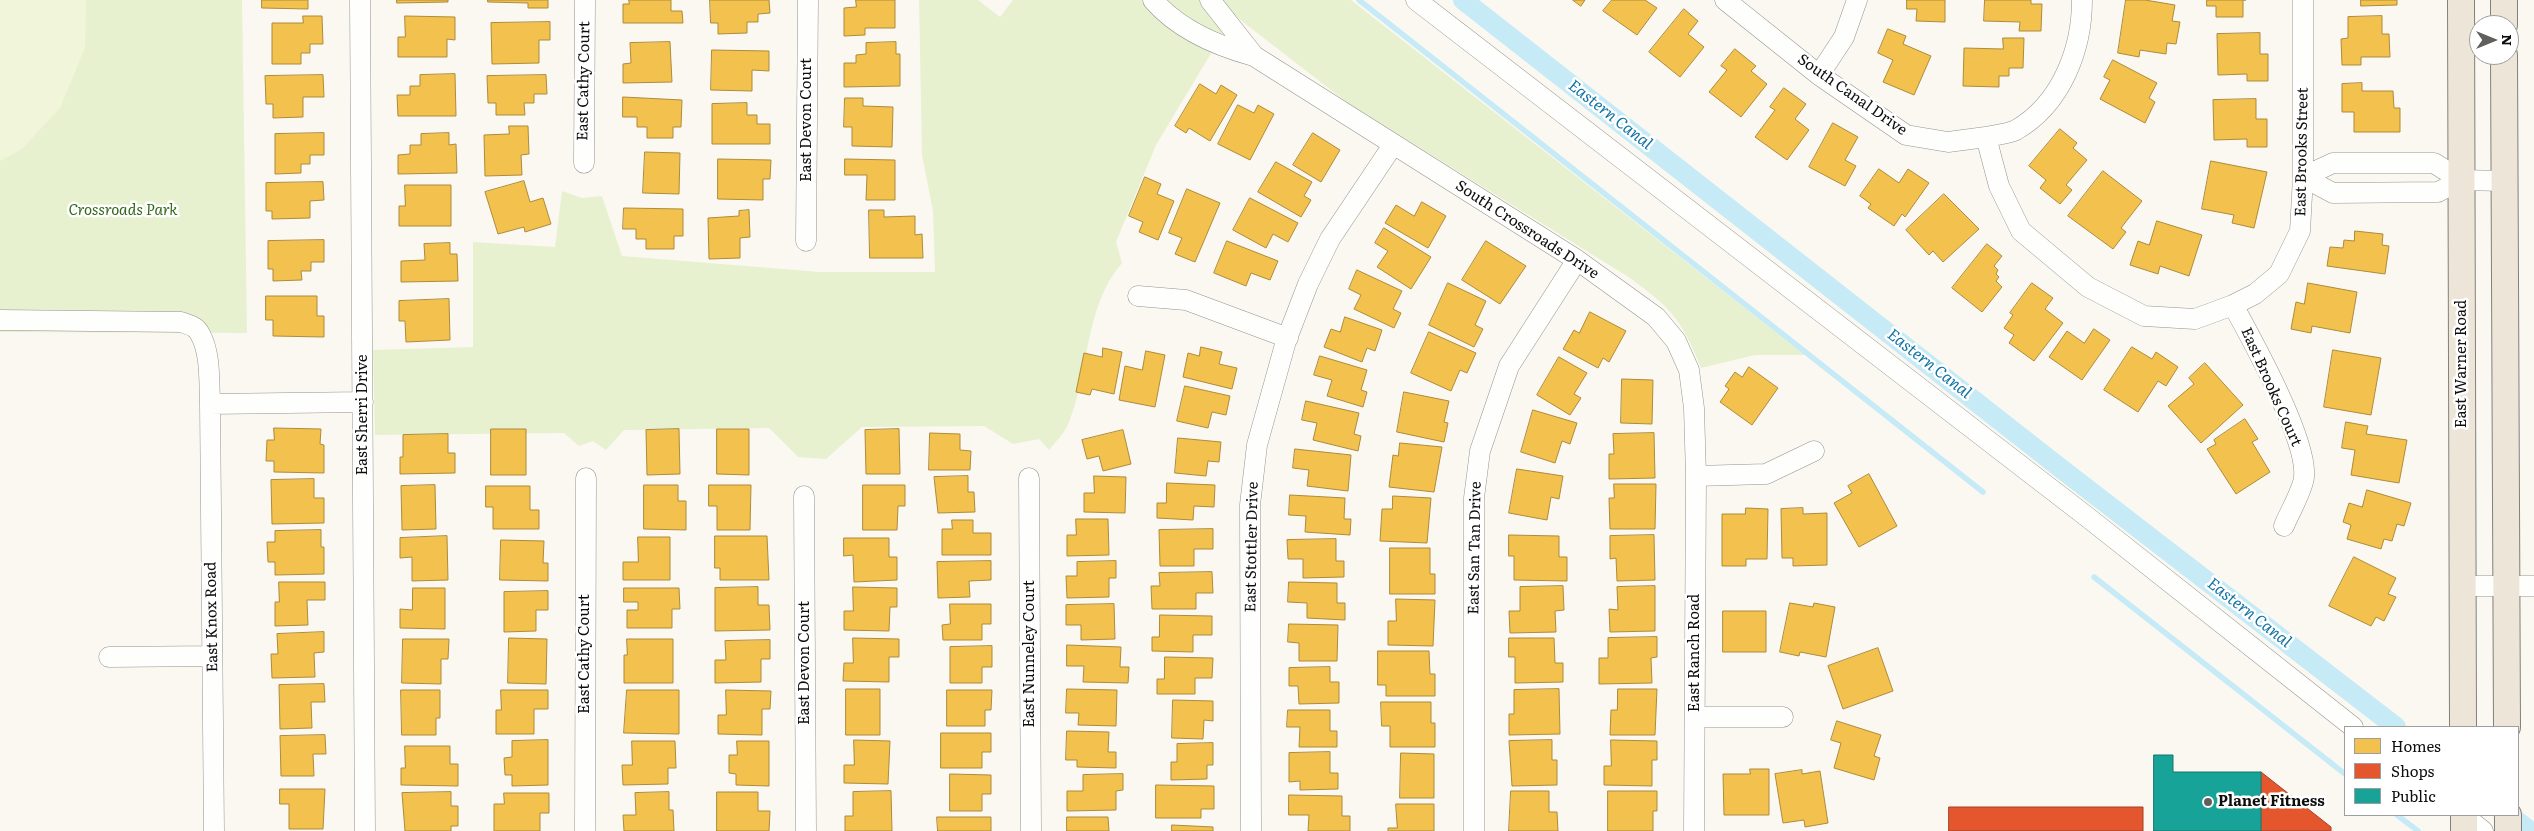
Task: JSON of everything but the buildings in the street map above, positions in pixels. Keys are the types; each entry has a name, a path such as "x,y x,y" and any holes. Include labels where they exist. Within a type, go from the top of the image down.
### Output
{"main road":[{"name":"East Warner Road","path":"2460,0 2463,726"},
{"path":"2504,0 2504,15"},
{"path":"2504,65 2507,726"},
{"path":"2464,816 2464,831"},
{"path":"2508,816 2508,831"}],"street":[{"name":"East Sherri Drive","path":"360,0 365,831"},
{"name":"East Cathy Court","path":"584,162 585,0"},
{"name":"East Devon Court","path":"806,241 808,0"},
{"name":"South Crossroads Drive","path":"1153,0 1180,24 1222,48 1254,56 1577,260 1656,317 1676,341 1689,370 1694,408 1696,476"},
{"name":"South Crossroads Drive","path":"1210,0 1254,56"},
{"path":"1416,0 2086,516 2352,726"},
{"name":"South Canal Drive","path":"1725,0 1819,75 1906,135 1948,142 2015,131 2042,110 2066,77 2082,19 2082,0"},
{"path":"1819,75 1844,37 1857,0"},
{"name":"East Brooks Street","path":"2233,305 2255,294 2280,274 2300,231 2303,177 2303,0"},
{"path":"1986,137 1999,186 2021,231 2088,287 2144,316 2195,318 2233,305"},
{"name":"East Stottler Drive","path":"1251,831 1250,505 1257,444 1288,338 1308,284 1330,239 1393,145"},
{"path":"2303,177 2333,163 2434,163 2461,180"},
{"path":"2303,177 2333,193 2438,192 2461,180 2504,181"},
{"name":"East San Tan Drive","path":"1474,831 1474,498 1480,451 1509,366 1577,260"},
{"path":"1138,296 1186,300 1288,338"},
{"name":"East Brooks Court","path":"2233,305 2264,363 2300,446 2304,477 2284,526"},
{"name":"East Knox Road","path":"0,320 181,322 193,326 200,334 204,348 210,404 214,831"},
{"path":"210,404 363,402"},
{"path":"1696,476 1766,474 1814,451"},
{"name":"East Ranch Road","path":"1694,831 1696,476"},
{"name":"East Cathy Court","path":"585,831 586,478"},
{"name":"East Nunneley Court","path":"1029,478 1031,831"},
{"name":"East Devon Court","path":"804,496 806,831"},
{"path":"2463,586 2534,586"},
{"path":"109,657 212,656"},
{"path":"1695,717 1783,717"},
{"path":"2465,816 2483,831"}],"green space":[{"name":"Crossroads Park","path":"0,0 242,0 247,333 0,332"},
{"path":"0,0 86,0 85,48 60,108 22,149 0,161"},
{"path":"919,0 978,0 1000,17 1013,0 1351,0 1805,355 1755,355 1701,368 1680,325 1654,296 1627,276 1349,104 1234,15 1156,145 1116,242 1122,263 1110,280 1094,319 1076,402 1068,426 1049,450 1039,439 1013,444 984,426 862,427 826,459 798,457 769,428 624,430 606,450 593,441 579,446 564,433 375,435 373,350 473,347 473,242 555,247 562,191 582,198 602,196 622,256 820,272 935,272 933,211 922,155"}],"waterway":[{"path":"1359,0 1983,492"},
{"name":"Eastern Canal","path":"1463,0 2059,467 2395,726"},
{"path":"2094,577 2344,773"},
{"path":"2398,816 2418,831"},
{"name":"Eastern Canal","path":"2510,816 2530,831"}],"place":[{"name":"Planet Fitness","path":"2208,802"}]}
